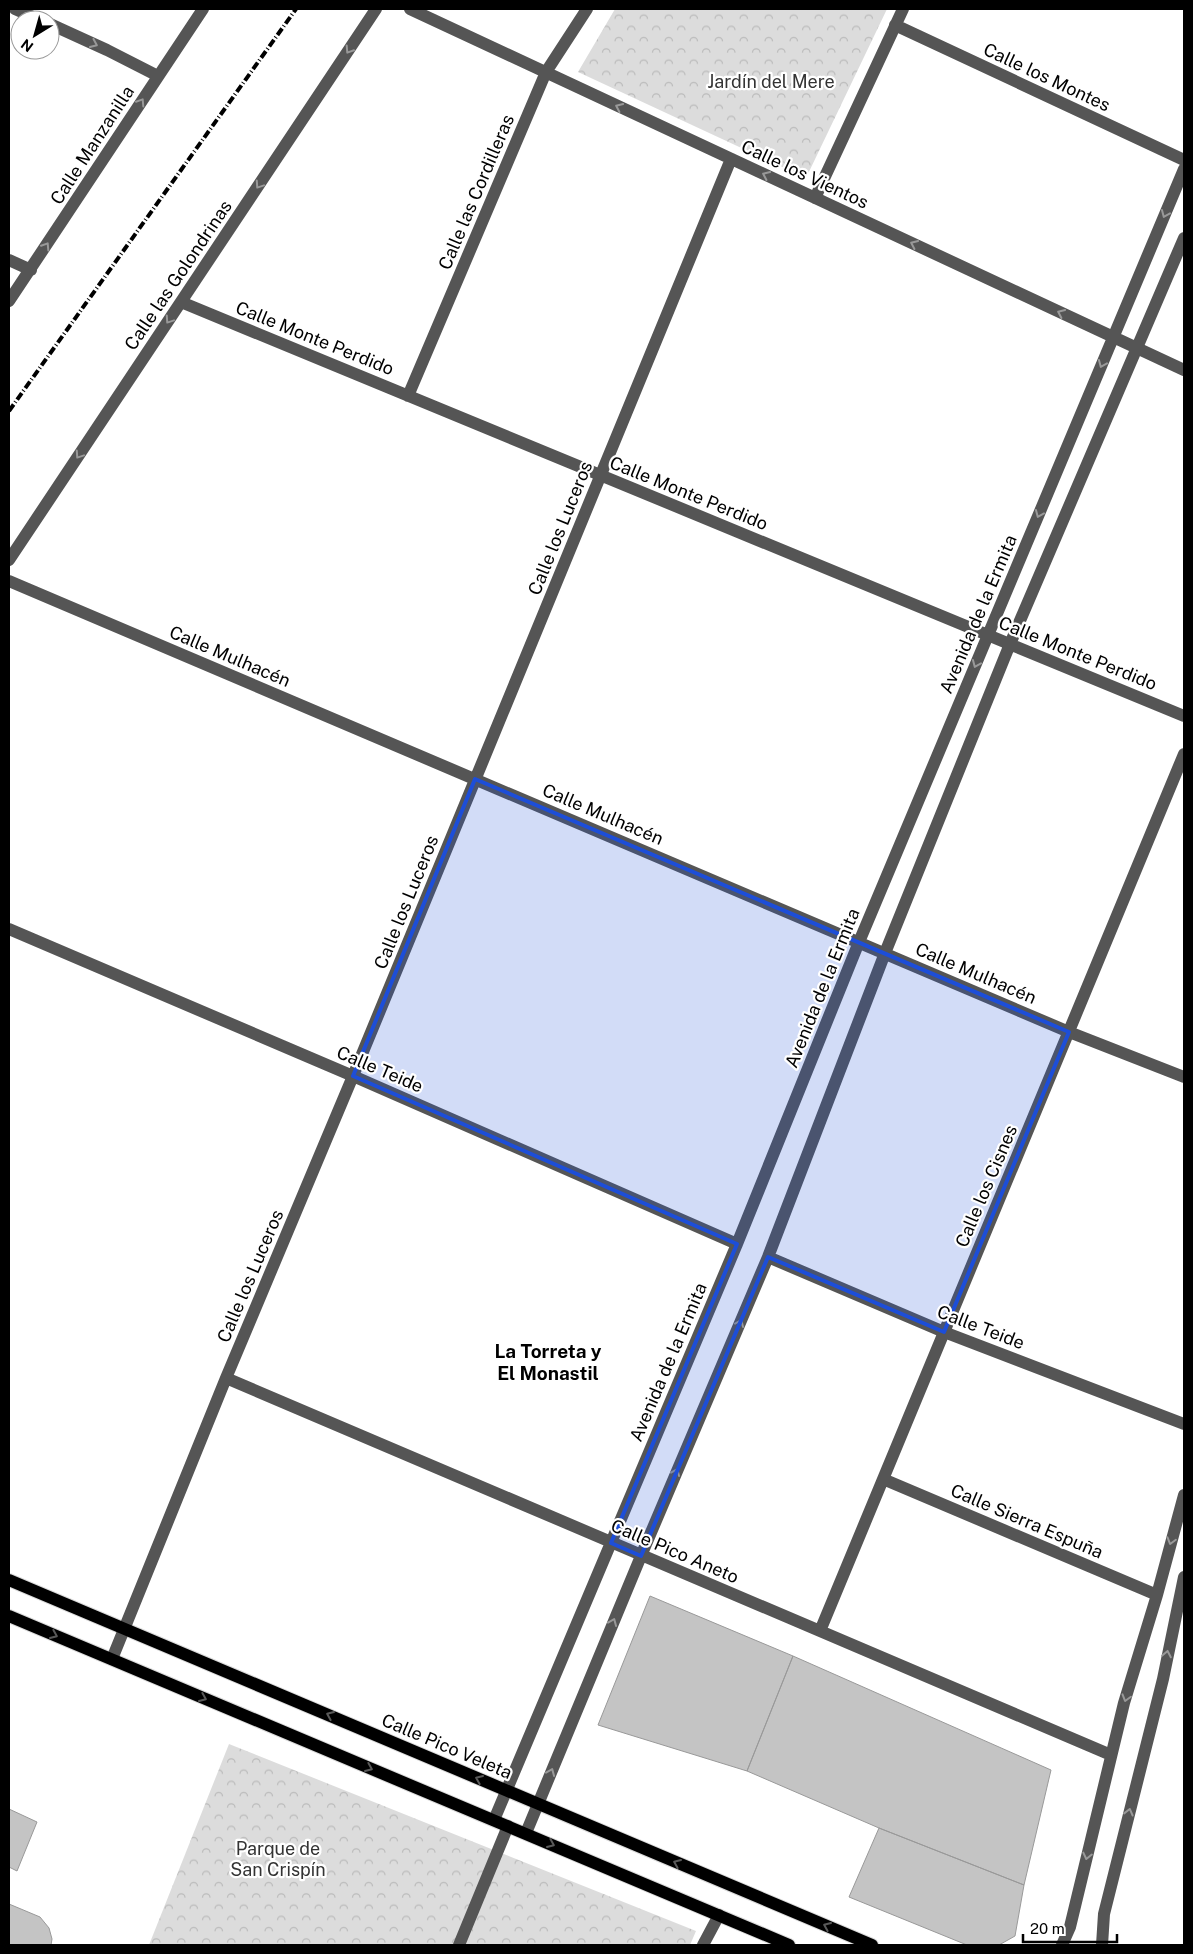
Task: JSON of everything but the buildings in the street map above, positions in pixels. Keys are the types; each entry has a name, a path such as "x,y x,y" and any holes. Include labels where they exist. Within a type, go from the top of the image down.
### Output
{"main road":[{"name":"Calle Pico Veleta","path":"9,1580 872,1945"},
{"path":"9,1616 789,1945"}],"street":[{"name":"Calle Manzanilla","path":"9,301 203,9"},
{"name":"Calle las Golondrinas","path":"9,560 376,9"},
{"name":"Calle los Vientos","path":"410,9 1184,370"},
{"name":"Calle las Cordilleras","path":"408,396 546,72 588,9"},
{"path":"815,198 903,9"},
{"name":"Calle los Montes","path":"895,25 1184,160"},
{"path":"60,29 158,76"},
{"name":"Calle los Luceros","path":"112,1659 226,1378 353,1076 731,159"},
{"name":"Avenida de la Ermita","path":"494,1820 737,1244 859,942 1184,169"},
{"path":"526,1833 768,1257 885,953 1010,644 1184,238"},
{"path":"9,260 31,270"},
{"name":"Calle Monte Perdido","path":"181,302 1184,716"},
{"name":"Calle Mulhacén","path":"9,580 1069,1032 1184,1077"},
{"name":"Calle los Cisnes","path":"820,1631 1184,754"},
{"name":"Calle Teide","path":"9,928 737,1244"},
{"name":"Calle Teide","path":"768,1257 944,1332 1184,1424"},
{"name":"Calle Pico Aneto","path":"226,1378 1111,1755"},
{"name":"Calle Sierra Espuña","path":"883,1479 1157,1595"},
{"path":"1062,1945 1070,1927 1124,1703 1157,1595 1184,1495"},
{"path":"1102,1945 1104,1914 1162,1679 1184,1577"},
{"path":"459,1945 508,1826"},
{"path":"703,1945 719,1915"}],"highlighted area":[{"path":"475,779 1069,1032 944,1332 768,1257 641,1556 611,1543 737,1244 353,1076"}],"green space":[{"name":"Jardín del Mere","path":"615,9 887,9 806,178 578,72"},
{"name":"Parque de San Crispín","path":"229,1744 696,1931 690,1945 149,1945"}],"railway":[{"path":"9,411 296,9"}],"district":[{"name":"La Torreta y El Monastil","path":"548,1362"}]}
